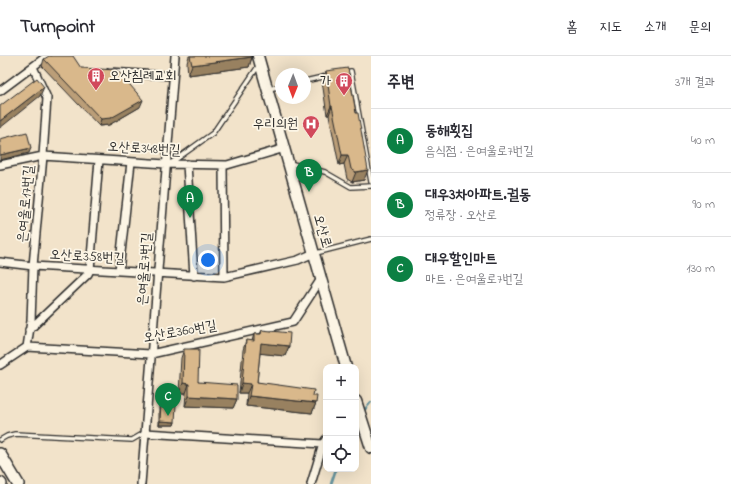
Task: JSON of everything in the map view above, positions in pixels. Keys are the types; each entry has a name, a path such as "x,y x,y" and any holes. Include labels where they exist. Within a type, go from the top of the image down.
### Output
{"main road":[{"path":"0,454 18,484"}],"street":[{"path":"0,91 47,56"},
{"name":"은여울로7번길","path":"141,484 168,164 175,56"},
{"name":"오산로","path":"259,59 345,364"},
{"name":"은여울로17번길","path":"27,347 47,98 33,67"},
{"path":"104,71 173,76"},
{"name":"오산로348번길","path":"0,165 43,156 168,164 227,165 285,148"},
{"path":"29,330 88,274 90,270 99,160"},
{"path":"119,271 131,162"},
{"path":"187,164 194,276"},
{"path":"223,165 224,277"},
{"name":"오산로358번길","path":"0,262 90,270 224,277 298,260 314,253"},
{"name":"오산로360번길","path":"27,347 151,354 293,322 321,279"},
{"path":"0,365 27,347"},
{"path":"359,412 371,448"},
{"path":"145,433 323,442"},
{"path":"311,484 323,445"}],"lane":[{"path":"168,164 213,133 259,59"},
{"path":"343,72 351,71 371,182"},
{"path":"311,80 328,76"},
{"path":"268,89 275,87"},
{"path":"289,163 325,172 351,187 371,186"},
{"path":"314,253 371,239"},
{"path":"0,440 15,434 132,440 145,433"}],"building":[{"name":"오산침례교회","path":"49,56 73,56 81,68 117,70 143,100 111,118 101,119 44,59"},
{"path":"190,56 252,56 252,57 192,65"},
{"path":"348,68 368,170 356,172 351,169 348,155 342,155 331,106 326,71"},
{"path":"37,78 44,87 0,121 0,106"},
{"path":"27,132 31,148 0,155 0,139"},
{"path":"262,330 290,333 289,346 261,343 257,382 314,390 313,396 317,396 316,403 249,396 251,384 242,383 246,340 254,341 254,334 261,334"},
{"path":"184,349 199,349 198,382 237,385 237,399 189,396 189,384 183,383"},
{"path":"161,403 176,404 175,422 160,421"}],"waterway":[{"path":"362,413 371,402"},
{"path":"331,484 335,472"}],"place":[{"name":"오산침례교회","path":"96,91"},
{"name":"가","path":"344,96"},
{"name":"우리의원","path":"311,139"},
{"name":"대우3차아파트.궐동","path":"309,192"},
{"name":"동해횟집","path":"190,218"},
{"name":"대우할인마트","path":"168,416"}]}
